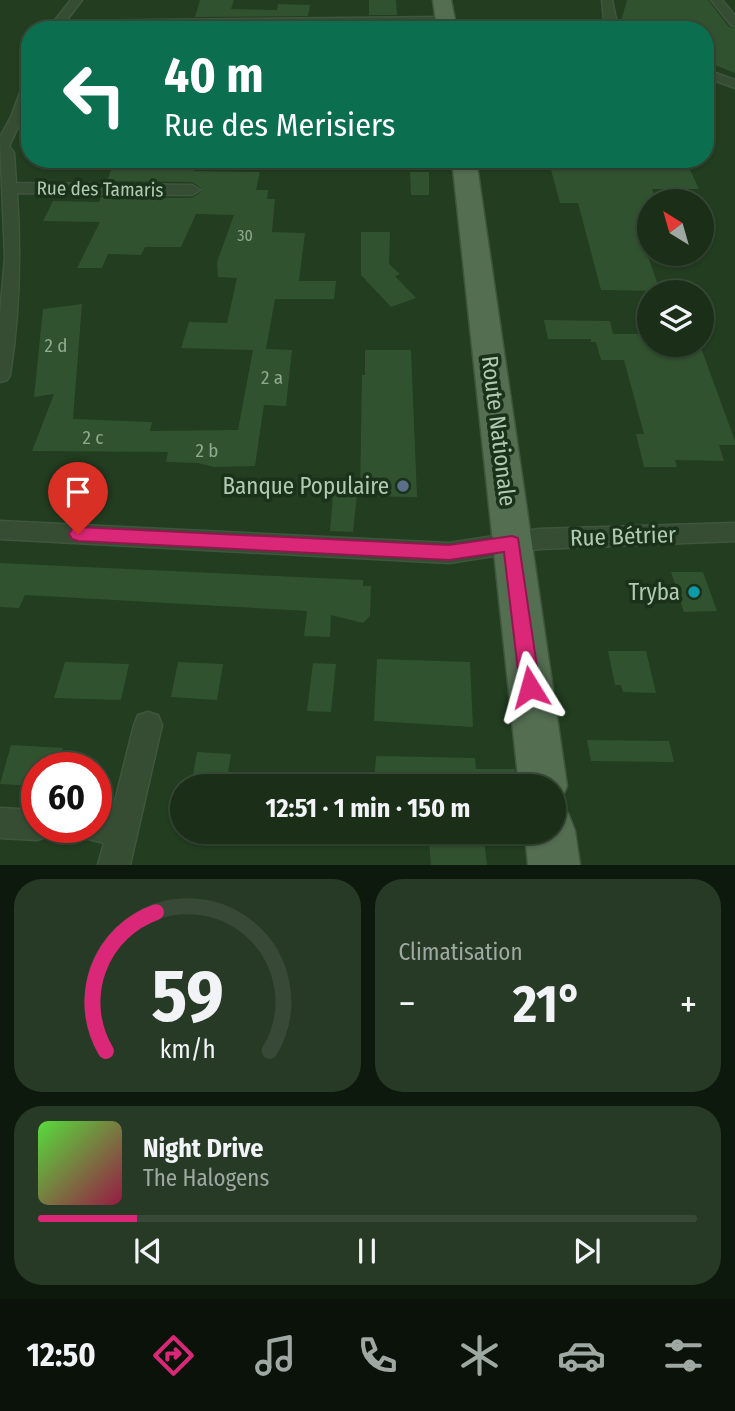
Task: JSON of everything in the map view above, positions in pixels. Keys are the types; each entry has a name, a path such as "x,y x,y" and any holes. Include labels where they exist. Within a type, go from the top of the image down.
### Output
{"main road":[{"path":"443,0 446,21"},
{"name":"Route Nationale","path":"465,168 541,774"},
{"path":"552,844 554,865"}],"street":[{"path":"60,21 77,0"},
{"path":"607,0 611,21"},
{"path":"716,0 735,23"},
{"path":"283,21 314,15 344,21"},
{"path":"714,76 735,84"},
{"path":"0,375 8,331 13,258 7,153 1,146 21,108"},
{"name":"Rue des Tamaris","path":"9,188 192,190"},
{"name":"Rue Bétrier","path":"0,530 449,553 539,539 735,532"},
{"path":"112,820 148,725"},
{"path":"0,823 21,824"},
{"path":"111,843 114,865"}],"building":[{"path":"200,0 234,0 231,9 277,10 278,4 310,5 308,16 195,17"},
{"path":"369,0 396,0 397,15 369,15"},
{"path":"627,0 708,0 729,27 735,28 735,73 714,65 714,21 621,21"},
{"path":"112,168 195,168 194,171 260,172 256,190 268,190 267,199 275,199 272,232 305,233 299,281 336,281 334,299 275,299 266,349 292,350 286,406 264,405 255,466 214,467 198,463 166,462 168,452 32,451 54,394 34,397 43,309 82,304 73,419 152,422 150,431 238,430 253,350 181,348 189,322 227,323 237,278 218,277 217,262 234,215 196,214 181,247 145,247 141,255 108,254 102,268 77,268 100,222 43,221 53,201 99,202 101,197 192,198 201,192 201,188 192,182 107,181"},
{"path":"550,168 689,168 699,189 637,189 637,266 651,266 656,280 637,280 637,291 601,290 578,203 560,203"},
{"path":"410,172 429,172 429,195 411,195"},
{"path":"361,232 390,232 389,264 400,274 395,276 416,298 391,307 361,275"},
{"path":"544,320 610,321 613,334 637,334 637,357 704,357 735,445 719,445 724,461 675,460 677,467 644,467 636,434 644,434 624,360 601,360 596,342 591,342 591,339 548,339"},
{"path":"365,350 411,350 417,497 360,496 362,375 365,375"},
{"path":"333,495 357,495 353,532 330,531"},
{"path":"0,563 363,580 363,586 371,586 370,616 363,623 331,615 330,637 304,636 307,611 25,595 19,608 0,607"},
{"name":"Tryba","path":"671,572 703,572 717,611 684,612"},
{"path":"608,651 646,651 656,693 623,692 621,685 615,685"},
{"path":"377,659 470,662 473,727 374,721"},
{"path":"65,662 129,664 121,700 54,698"},
{"path":"178,662 223,664 217,700 171,697"},
{"path":"313,663 336,664 331,712 307,711"},
{"path":"587,740 669,741 674,762 591,761"},
{"path":"11,745 63,748 62,752 21,752 21,785 0,784"},
{"path":"197,752 231,754 228,774 193,774"},
{"path":"376,756 475,758 476,769 515,769 515,774 375,774"},
{"path":"429,844 485,844 487,865 431,865"}],"place":[{"name":"Banque Populaire","path":"403,486"},
{"name":"Tryba","path":"694,592"}],"route":[{"path":"78,534 449,553 512,543 530,687"}]}
